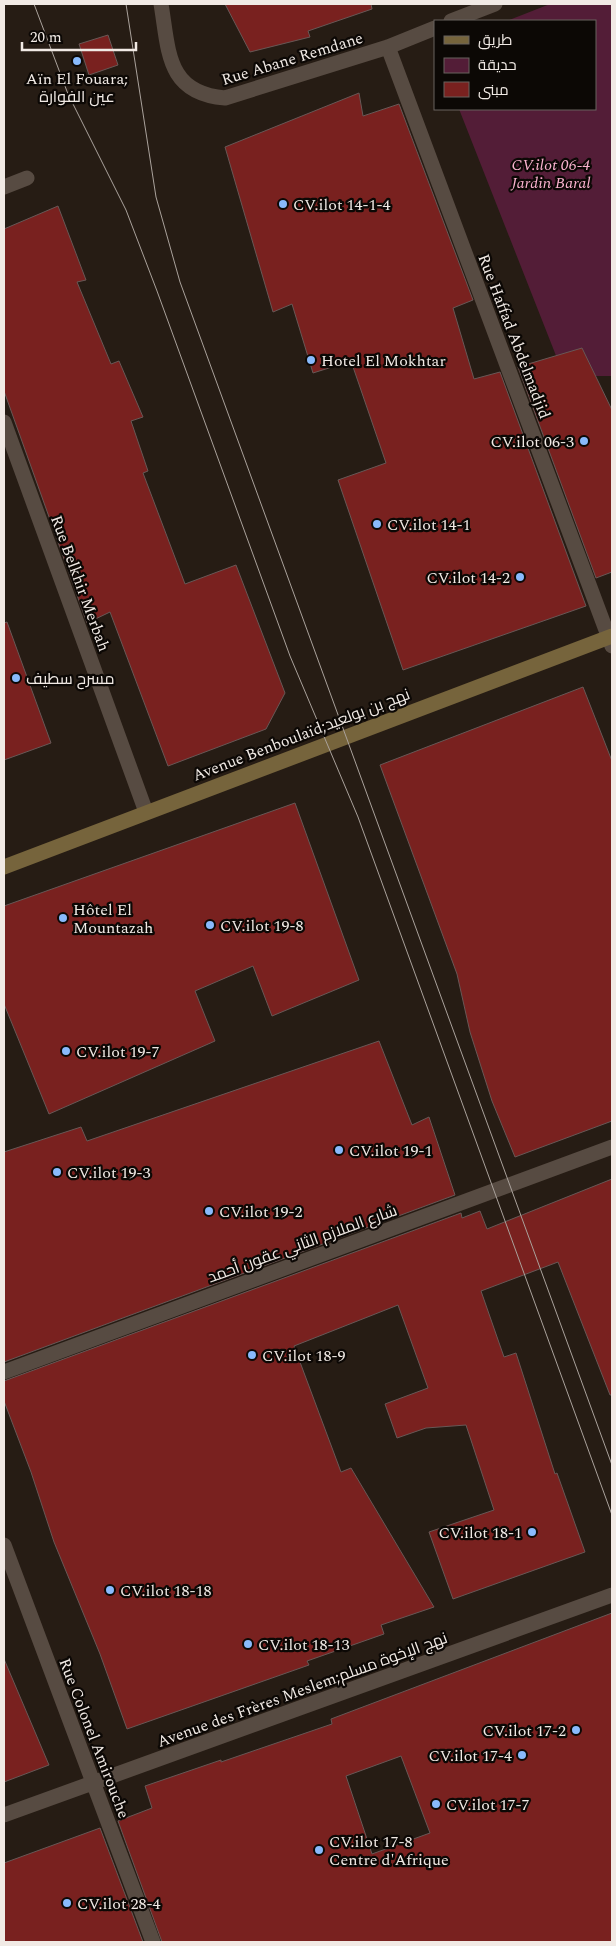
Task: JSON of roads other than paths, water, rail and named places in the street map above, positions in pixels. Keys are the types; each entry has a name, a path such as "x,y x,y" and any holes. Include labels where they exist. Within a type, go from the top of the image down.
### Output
{"street":[{"name":"Rue Abane Remdane","path":"161,4 171,64 180,79 193,91 208,97 225,98 388,47 434,28"},
{"path":"454,20 495,4"},
{"name":"Rue Haffad Abdelmadjid","path":"388,47 611,640"},
{"path":"4,187 27,178"},
{"name":"Rue Belkhir Merbah","path":"4,422 146,812"},
{"name":"Avenue Benboulaïd;نهج بن بولعيد","path":"4,867 146,812 611,640"},
{"name":"شارع الملازم الثاني عقون أحمد","path":"4,1372 612,1147"},
{"name":"Rue Colonel Amirouche","path":"4,1545 153,1942"},
{"name":"Avenue des Frères Meslem;نهج الإخوة مسلم","path":"4,1815 612,1595"}],"tram line":[{"path":"34,4 68,94 126,210 157,291 290,656 358,817 612,1515"},
{"path":"126,4 156,197 180,282 612,1465"}],"place":[{"name":"Aïn El Fouara; عين الفوارة","path":"77,61"},
{"name":"CV.ilot 14-1-4","path":"283,204"},
{"name":"Hotel El Mokhtar","path":"311,360"},
{"name":"CV.ilot 06-3","path":"584,441"},
{"name":"CV.ilot 14-1","path":"377,524"},
{"name":"CV.ilot 14-2","path":"520,577"},
{"name":"مسرح سطيف","path":"16,678"},
{"name":"Hôtel El Mountazah","path":"63,918"},
{"name":"CV.ilot 19-8","path":"210,925"},
{"name":"CV.ilot 19-7","path":"66,1051"},
{"name":"CV.ilot 19-1","path":"339,1150"},
{"name":"CV.ilot 19-3","path":"57,1172"},
{"name":"CV.ilot 19-2","path":"209,1211"},
{"name":"CV.ilot 18-9","path":"252,1355"},
{"name":"CV.ilot 18-1","path":"532,1532"},
{"name":"CV.ilot 18-18","path":"110,1590"},
{"name":"CV.ilot 18-13","path":"248,1644"},
{"name":"CV.ilot 17-2","path":"576,1730"},
{"name":"CV.ilot 17-4","path":"522,1755"},
{"name":"CV.ilot 17-7","path":"436,1804"},
{"name":"CV.ilot 17-8 Centre d'Afrique","path":"319,1850"},
{"name":"CV.ilot 28-4","path":"67,1903"}],"park label":[{"name":"CV.ilot 06-4 Jardin Baral","path":"551,173"}]}
